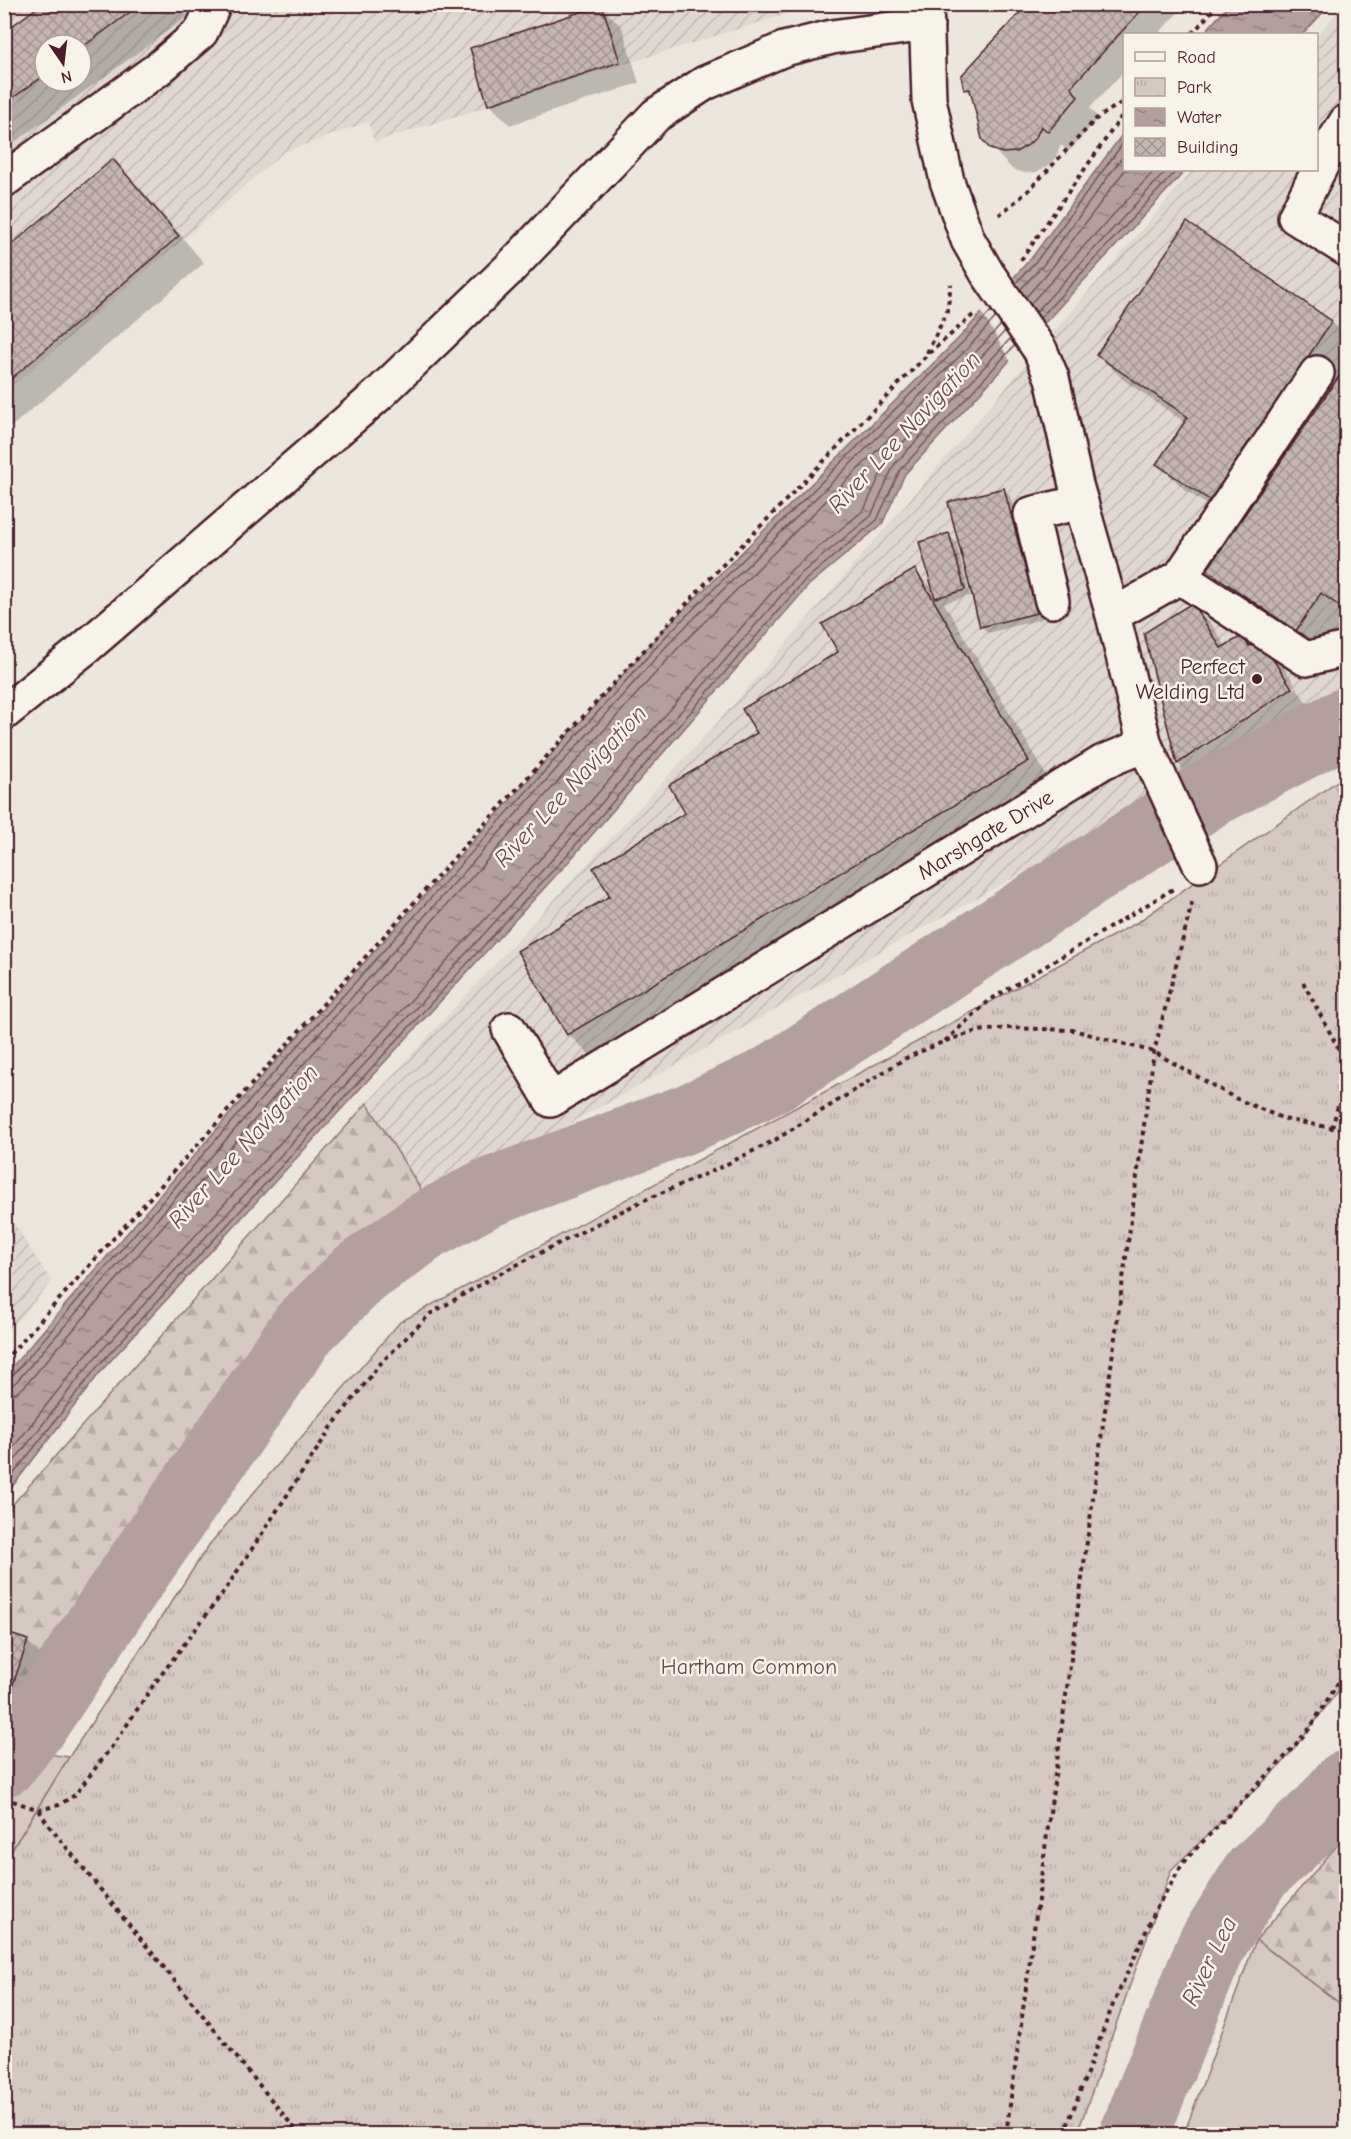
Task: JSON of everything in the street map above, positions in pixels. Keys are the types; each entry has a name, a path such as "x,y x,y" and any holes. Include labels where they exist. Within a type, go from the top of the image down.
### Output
{"street":[{"path":"4,180 158,69 201,32 214,4"},
{"path":"4,713 85,648 378,395 509,269 656,115 705,83 784,49 927,14 929,100 946,181 968,240 987,273 1040,350 1052,378 1081,502 1113,615 1145,745 1200,865"},
{"path":"1347,122 1331,146 1295,217 1347,249"},
{"path":"1113,615 1180,577 1317,373"},
{"path":"1052,601 1031,514 1081,502"},
{"path":"1180,577 1306,658 1347,649"},
{"name":"Marshgate Drive","path":"509,1029 551,1100 1103,762 1145,745"}],"path":[{"path":"1193,33 1218,4"},
{"path":"968,240 1027,192 1096,119 1123,102"},
{"path":"1018,262 1123,116"},
{"path":"4,1361 461,850 706,582 926,356 976,312"},
{"path":"945,1041 990,1000 1176,888 1200,865"},
{"path":"1006,2134 1154,1052 1200,865"},
{"path":"1303,982 1347,1064"},
{"path":"4,1808 7,1799 39,1810 59,1805 75,1795 225,1590 333,1425 381,1363 430,1314 497,1275 640,1202 715,1170 775,1140 906,1058 945,1041 978,1031 1009,1028 1073,1030 1154,1052 1235,1098 1284,1119 1332,1128 1347,1127"},
{"path":"1332,1128 1347,1076"},
{"path":"1064,2134 1122,1985 1156,1909 1185,1860 1310,1728 1347,1670"},
{"path":"39,1810 78,1862 299,2134"}],"shaded area":[{"path":"5,5 815,5 374,142 368,122 284,152 5,393"},
{"path":"1345,5 1346,693 429,1202 367,1103 727,712 1192,171 1318,171 1318,34"},
{"path":"4,1208 52,1282 5,1334 4,1334"}],"green space":[{"name":"Hartham Common","path":"1346,775 1346,1681 1281,1765 1171,1870 1077,2134 5,2134 5,1861 69,1757 209,1545 400,1322 1138,922"},
{"path":"367,1103 429,1202 362,1241 282,1324 185,1459 35,1693 5,1733 5,1513"},
{"path":"5,1748 69,1757 5,1861"},
{"path":"1346,1835 1346,2008 1256,1940"},
{"path":"1256,1940 1346,2008 1346,2134 1184,2134"}],"water":[{"path":"1230,4 1330,4 1304,33 1204,33"},
{"name":"River Lee Navigation","path":"1123,133 1123,171 1185,171 905,474 882,524 809,585 570,860 102,1370 5,1496 5,1375 265,1073 662,631 959,338 1033,256"}],"pier":[{"path":"1012,274 1045,326 1011,362 980,310"}],"building":[{"path":"42,4 141,4 93,39 93,33 33,33 33,83 4,104 4,32"},
{"path":"1028,4 1147,4 1071,87 1078,97 1048,132 1041,126 1036,137 1028,145 1016,152 1003,153 990,149 982,139 970,89 964,90 961,76"},
{"path":"602,5 620,62 488,105 470,48"},
{"path":"113,159 179,236 4,385 4,251"},
{"path":"1187,222 1332,321 1211,501 1156,464 1188,417 1096,355"},
{"path":"1346,366 1346,611 1321,593 1296,631 1207,570"},
{"path":"1004,488 1037,613 980,627 948,502"},
{"path":"949,533 965,590 935,598 919,542"},
{"path":"915,569 1029,761 567,1035 517,951 610,896 593,868 685,813 669,785 757,733 742,709 838,652 822,624"},
{"path":"1192,603 1221,648 1242,636 1249,646 1260,640 1292,688 1177,764 1144,633"},
{"path":"4,1632 28,1640 4,1711"}],"waterway":[{"path":"4,1762 36,1721 121,1593 304,1328 360,1273 426,1226 485,1194 689,1118 769,1081 1207,795 1346,722"},
{"name":"River Lea","path":"1134,2134 1212,1944 1256,1874 1324,1811 1346,1785"}],"place":[{"name":"Perfect Welding Ltd","path":"1257,679"}]}
